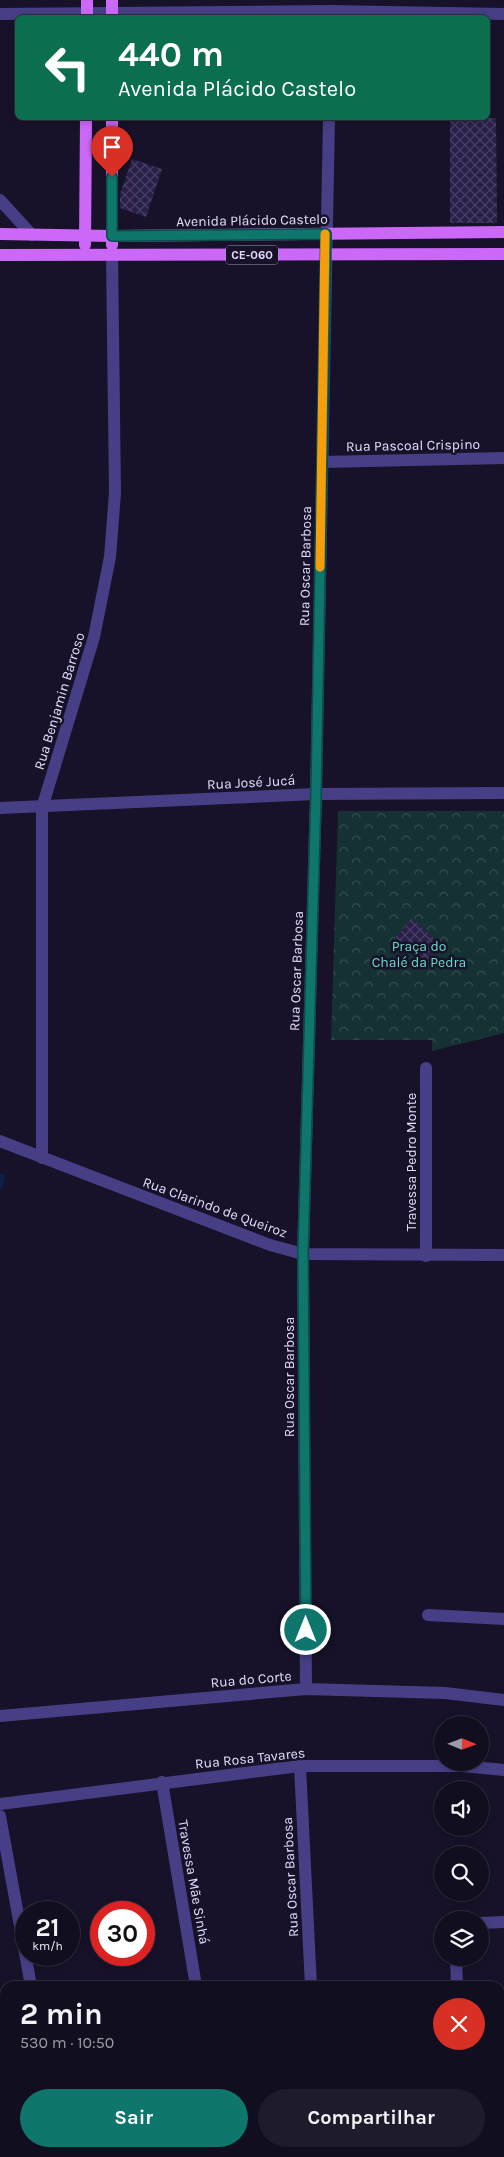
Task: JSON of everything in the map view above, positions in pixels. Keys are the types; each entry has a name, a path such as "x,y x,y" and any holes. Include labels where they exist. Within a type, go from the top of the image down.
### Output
{"main road":[{"path":"86,15 87,0"},
{"path":"112,0 112,15"},
{"path":"85,255 86,120"},
{"path":"112,120 112,254"},
{"name":"Avenida Plácido Castelo","path":"0,234 112,236 504,232"},
{"name":"CE-060","path":"2,259 112,254 504,254"}],"street":[{"path":"148,15 331,10 504,14"},
{"path":"0,14 43,15"},
{"path":"326,234 329,120"},
{"path":"0,200 32,235"},
{"name":"Rua Oscar Barbosa","path":"306,1689 303,1254 316,794 326,234"},
{"name":"Rua Benjamin Barroso","path":"42,1158 42,808 94,637 110,557 115,493 112,254"},
{"name":"Rua Pascoal Crispino","path":"322,462 504,458"},
{"name":"Rua José Jucá","path":"0,808 42,808 316,794 504,793"},
{"name":"Travessa Pedro Monte","path":"426,1068 426,1256"},
{"name":"Rua Clarindo de Queiroz","path":"0,1141 270,1244 303,1254 504,1256"},
{"path":"428,1615 504,1619"},
{"name":"Rua do Corte","path":"0,1716 306,1689 445,1693 504,1700"},
{"name":"Rua Oscar Barbosa","path":"300,1766 311,1981"},
{"name":"Rua Rosa Tavares","path":"0,1804 300,1766 463,1766 504,1770"},
{"name":"Travessa Mãe Sinhá","path":"162,1782 195,1981"},
{"path":"0,1816 30,1981"},
{"path":"489,1922 504,1922"},
{"path":"456,1966 457,1981"}],"green space":[{"name":"Praça do Chalé da Pedra","path":"338,811 504,811 504,1033 432,1051 432,1040 331,1040"}],"building":[{"path":"490,118 496,118 497,223 450,223 450,120 490,120"},
{"path":"132,159 162,169 146,217 120,208 120,195"},
{"path":"412,918 441,945 423,964 395,938"}],"waterway":[{"path":"0,1185 2,1177"}],"slow traffic":[{"path":"320,567 327,254 325,234"}],"route":[{"path":"112,177 112,236 326,234 316,794 303,1254 306,1630"}]}
